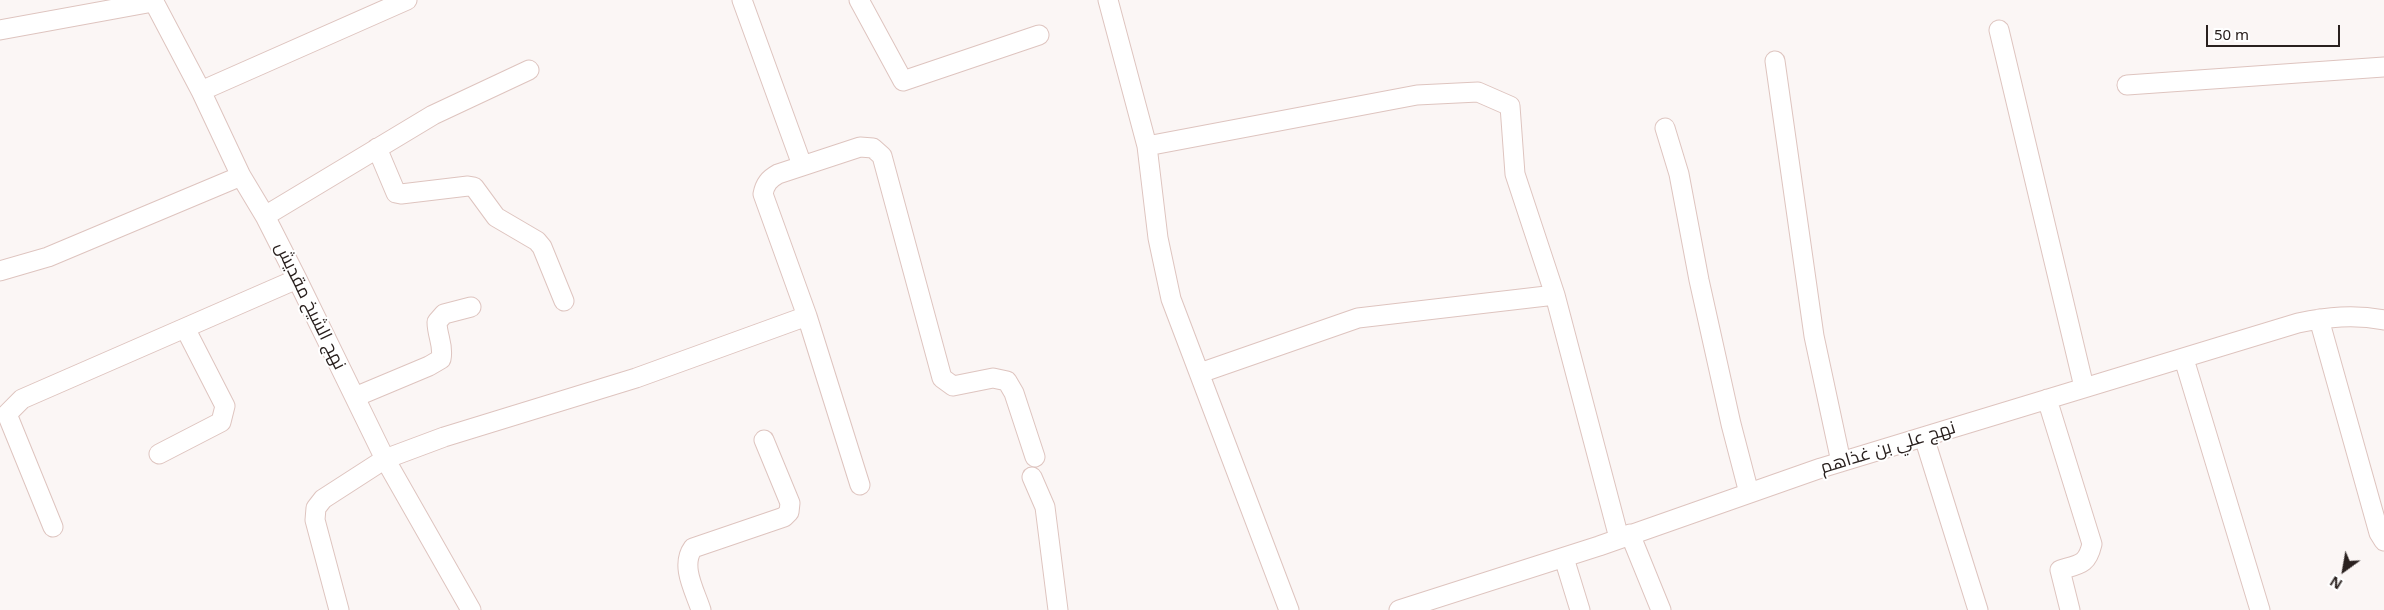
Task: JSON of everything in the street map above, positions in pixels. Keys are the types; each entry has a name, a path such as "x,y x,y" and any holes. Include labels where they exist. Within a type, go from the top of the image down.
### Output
{"street":[{"path":"201,91 406,0"},
{"path":"742,0 802,165"},
{"path":"860,0 903,81 1039,35"},
{"path":"1108,0 1147,146 1158,238 1171,299 1289,610"},
{"path":"0,30 153,1"},
{"name":"نهج الشيخ مقديش","path":"153,1 201,91 241,176 297,279 385,459 471,610"},
{"path":"1999,30 2084,387"},
{"path":"1775,61 1814,336 1841,462"},
{"path":"2127,85 2384,67"},
{"path":"264,216 433,115 529,70"},
{"path":"1147,146 1417,95 1478,92 1510,106 1515,174 1555,295 1625,536 1661,610"},
{"path":"1666,128 1679,174 1699,280 1731,424 1749,493"},
{"path":"860,486 807,316 763,194 770,178 802,165 860,147 873,148 882,156 942,378 953,386 993,378 1007,381 1014,393 1035,457"},
{"path":"377,148 396,193 474,187 490,212 537,241 542,247 564,301"},
{"path":"0,271 48,257 241,176"},
{"path":"53,527 7,414 22,399 297,279"},
{"path":"1200,373 1358,318 1555,295"},
{"path":"355,397 429,366 440,359 443,348 437,332 437,322 444,314 472,307"},
{"path":"339,610 315,520 316,508 323,499 385,459 444,437 636,378 807,316"},
{"name":"نهج علي بن غذاهم","path":"1399,610 1564,558 1841,462 2298,323 2335,316 2363,316 2384,320"},
{"path":"2319,319 2379,533 2384,541"},
{"path":"159,454 221,422 225,406 185,328"},
{"path":"2184,359 2260,610"},
{"path":"2047,398 2092,544 2089,556 2082,564 2060,570 2070,610"},
{"path":"1924,437 1978,610"},
{"path":"702,610 687,567 687,556 693,548 784,517 789,512 790,503 764,440"},
{"path":"1032,477 1044,507 1058,610"},
{"path":"1564,558 1580,610"}]}
